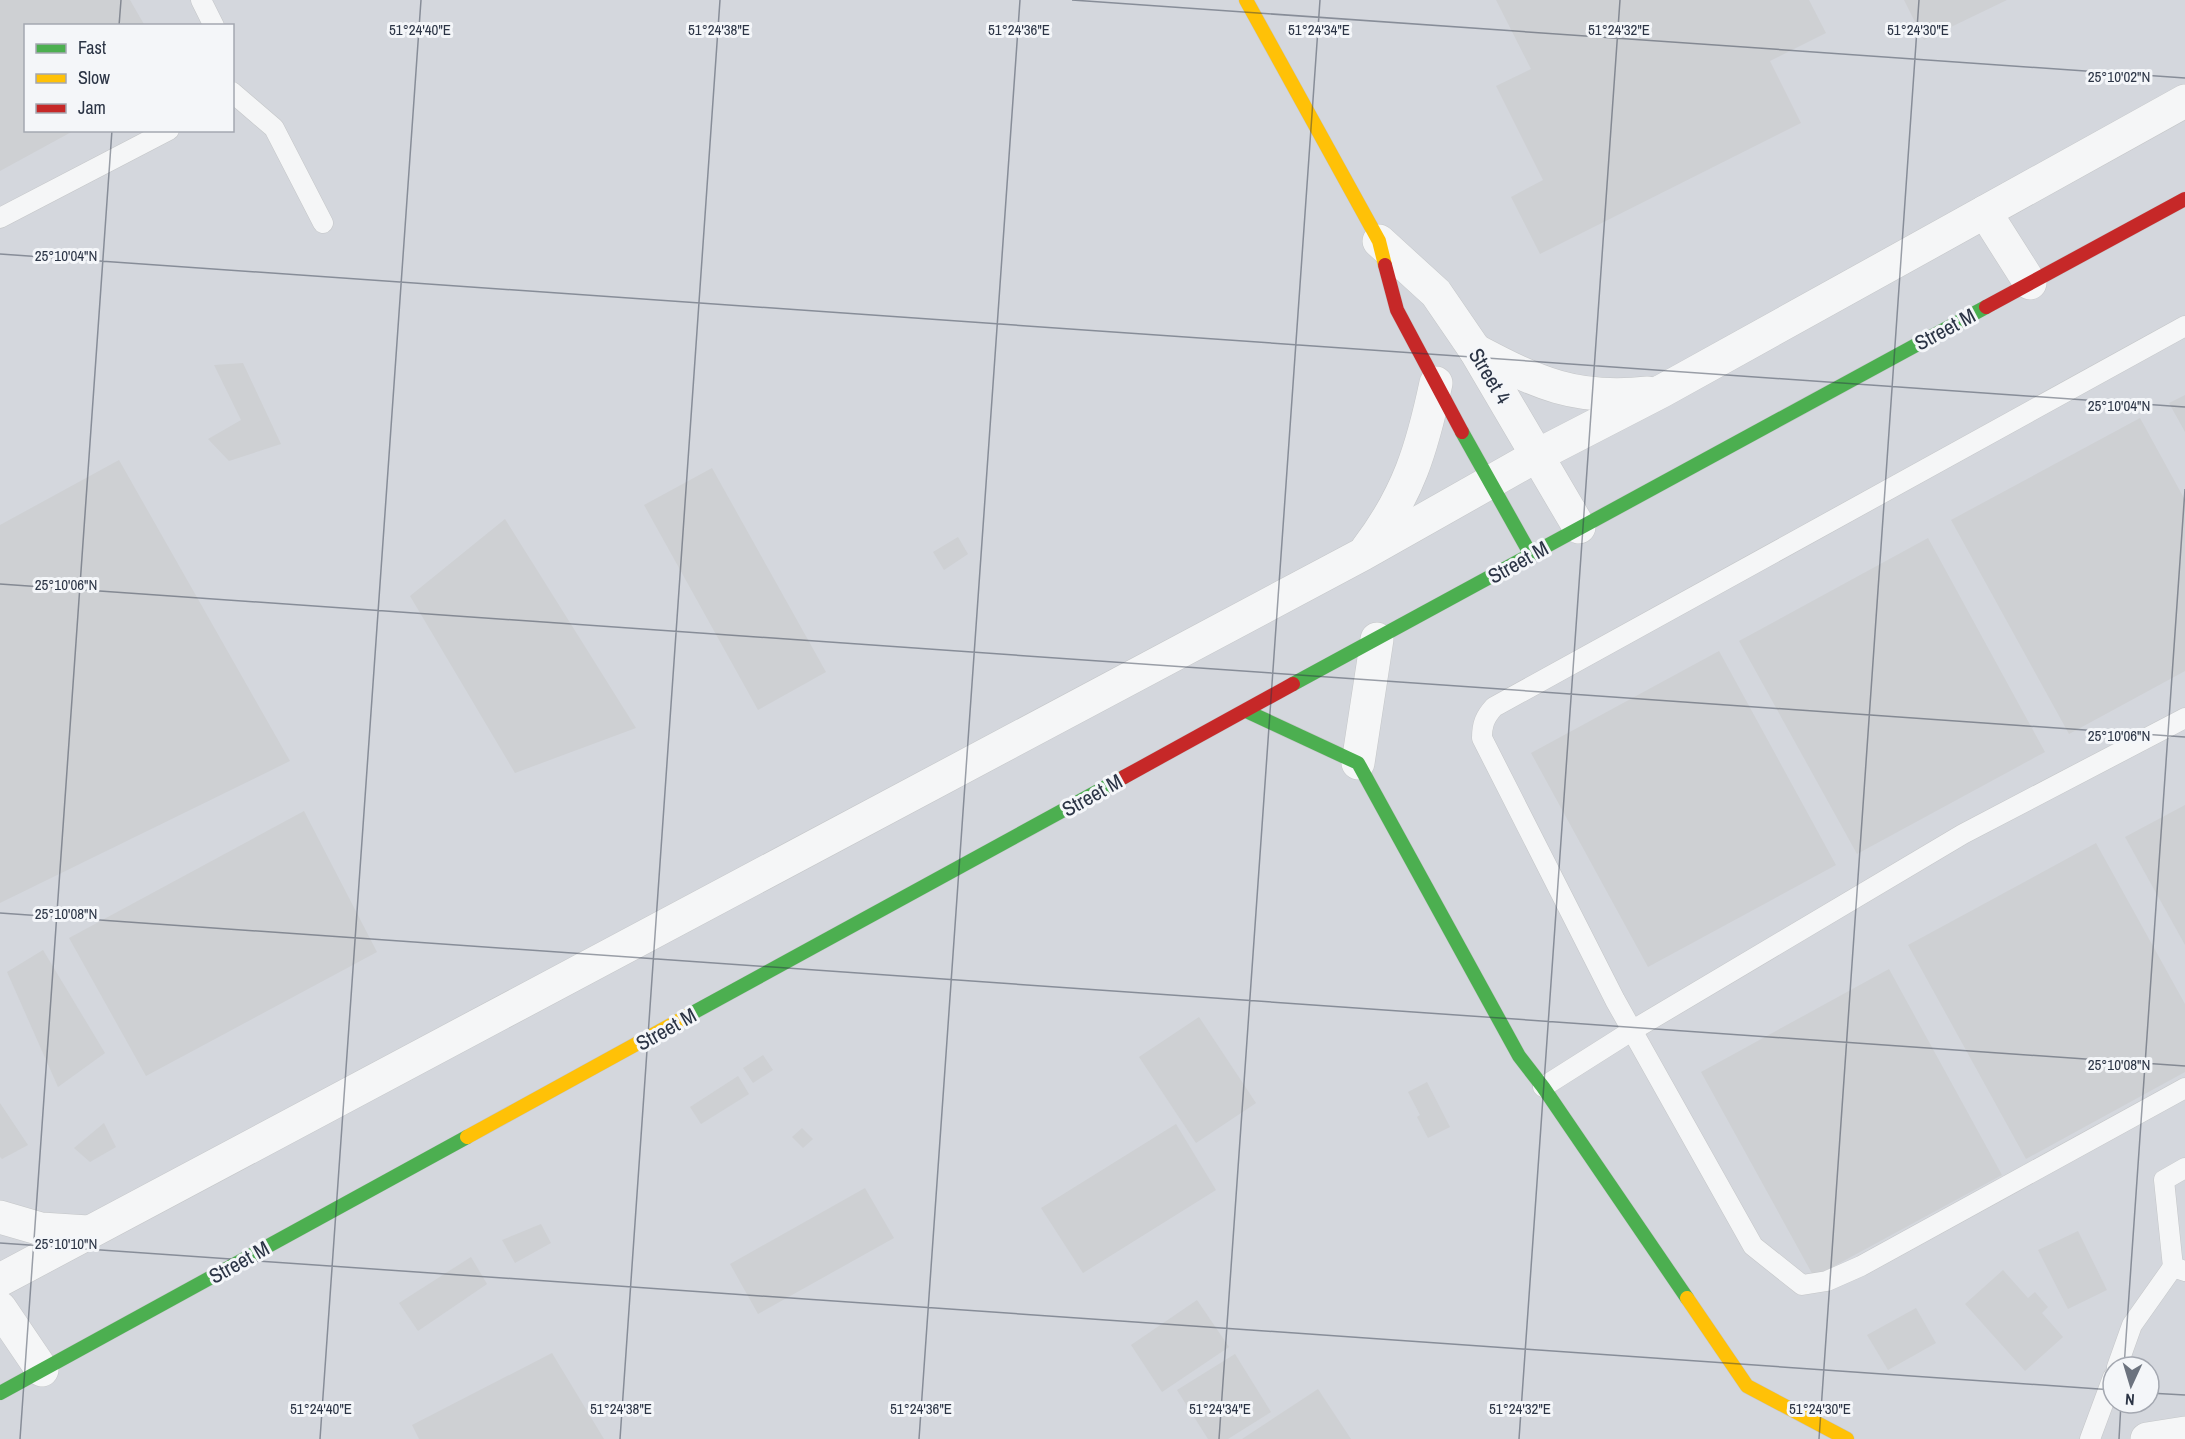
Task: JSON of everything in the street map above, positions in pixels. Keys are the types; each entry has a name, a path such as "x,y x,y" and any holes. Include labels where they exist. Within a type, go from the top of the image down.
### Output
{"street":[{"name":"Street 4","path":"1246,0 1379,241 1397,309 1489,483 1531,555"},
{"path":"0,1280 1363,554 1538,455 1662,392 2185,101"},
{"name":"Street M","path":"0,1393 1580,527 2185,199"},
{"path":"1985,212 2030,283"},
{"name":"Street 4","path":"1379,241 1436,293 1475,350 1580,527"},
{"path":"1475,350 1546,385 1584,394 1623,396 1662,392"},
{"path":"1363,554 1385,525 1418,459 1436,383"},
{"path":"1358,763 1377,639"},
{"path":"1246,711 1358,763 1519,1056 1543,1087 1747,1386 1847,1439"},
{"path":"0,1217 41,1229 88,1232"},
{"path":"0,1308 42,1370"},
{"path":"2147,1439 2185,1433"}],"lane":[{"path":"201,0 213,24"},
{"path":"234,94 274,128 323,223"},
{"path":"0,218 165,132"},
{"path":"2185,326 1494,707 1486,716 1482,738 1615,999 1753,1246 1802,1285 1827,1281 1861,1266 2185,1088"},
{"path":"1543,1087 1633,1030 1963,834 2185,718"},
{"path":"2121,1355 2132,1325 2179,1269 2164,1180 2185,1168"},
{"path":"2090,1439 2101,1409"}],"shaded area":[{"path":"0,0 2185,0 2185,1439 0,1439"}],"building":[{"path":"0,0 130,0 144,24 24,24 24,132 71,132 0,171"},
{"path":"1496,0 1809,0 1826,33 1770,61 1801,123 1540,254 1511,197 1543,180 1496,86 1531,69"},
{"path":"1904,0 2007,0 1924,40"},
{"path":"243,363 281,444 229,461 208,439 241,420 214,365"},
{"path":"2185,395 2185,432 2169,403"},
{"path":"2140,418 2185,500 2185,671 2069,734 1951,520"},
{"path":"119,460 290,761 0,903 0,525"},
{"path":"712,468 826,672 758,710 644,505"},
{"path":"505,519 636,728 515,773 410,596"},
{"path":"958,537 968,554 944,570 933,552"},
{"path":"1928,538 2045,752 1857,854 1739,641"},
{"path":"1719,651 1836,865 1648,967 1531,753"},
{"path":"2185,805 2185,945 2125,837"},
{"path":"304,811 377,952 146,1076 69,938"},
{"path":"2096,843 2185,1004 2185,1072 2026,1159 1908,945"},
{"path":"43,950 105,1053 58,1087 7,972"},
{"path":"1889,969 2002,1175 1814,1277 1701,1072"},
{"path":"1199,1017 1256,1103 1196,1143 1139,1057"},
{"path":"763,1055 773,1070 753,1083 743,1068"},
{"path":"738,1076 749,1094 701,1124 690,1107"},
{"path":"1427,1082 1450,1127 1428,1138 1417,1117 1420,1115 1408,1092"},
{"path":"0,1103 28,1145 2,1159 0,1157"},
{"path":"104,1123 116,1147 90,1162 74,1148"},
{"path":"1176,1124 1216,1190 1083,1273 1041,1208"},
{"path":"802,1128 813,1139 803,1148 792,1137"},
{"path":"865,1188 894,1238 758,1314 730,1264"},
{"path":"541,1224 551,1243 515,1263 502,1240"},
{"path":"2078,1231 2107,1290 2068,1309 2038,1250"},
{"path":"471,1257 487,1284 418,1331 399,1303"},
{"path":"2003,1270 2028,1298 2035,1292 2048,1307 2042,1313 2063,1337 2025,1371 1965,1304"},
{"path":"1197,1300 1229,1347 1162,1392 1131,1345"},
{"path":"1916,1308 1936,1343 1888,1370 1867,1335"},
{"path":"552,1353 604,1439 419,1439 412,1425"},
{"path":"1235,1354 1271,1412 1228,1439 1208,1439 1177,1390"},
{"path":"1318,1389 1351,1439 1242,1439"}],"traffic: fast":[{"path":"1293,684 1986,307"},
{"path":"1462,432 1531,555"},
{"path":"1246,711 1358,763 1519,1056 1543,1087 1687,1298"},
{"path":"689,1015 1124,777"},
{"path":"0,1393 467,1137"}],"traffic: slow":[{"path":"1246,0 1379,241 1385,265"},
{"path":"467,1137 689,1015"},
{"path":"1687,1298 1747,1386 1847,1439"}],"traffic: jam":[{"path":"1986,307 2185,199"},
{"path":"1385,265 1397,310 1462,432"},
{"path":"1124,777 1293,684"}]}
